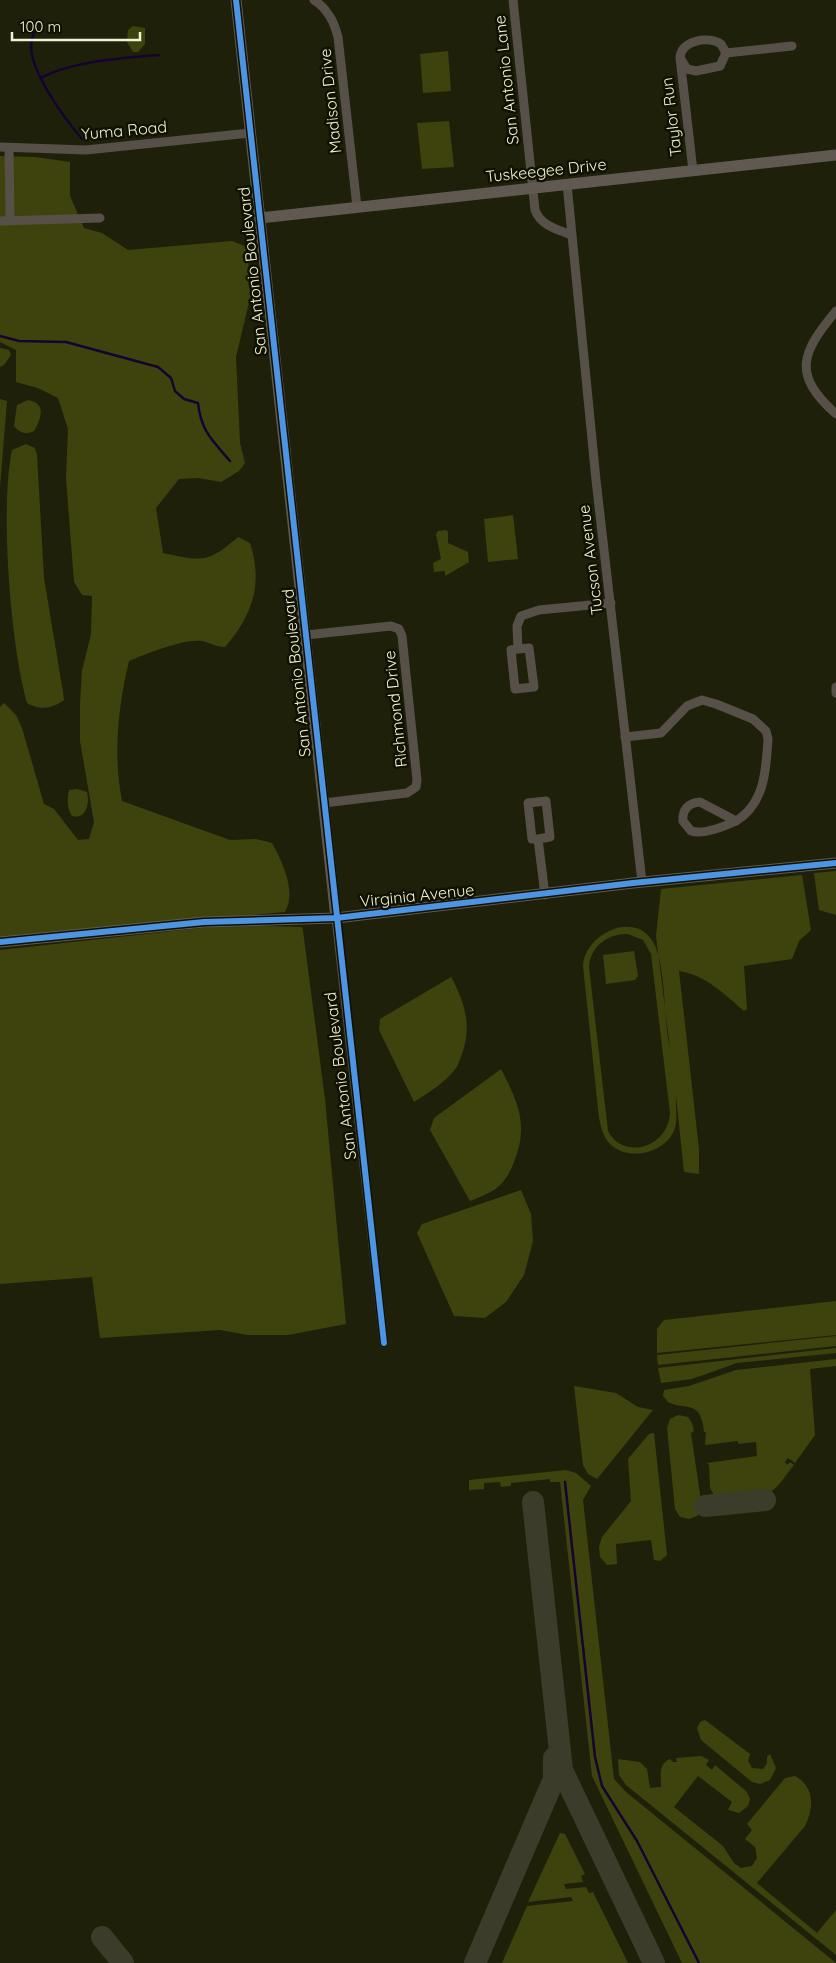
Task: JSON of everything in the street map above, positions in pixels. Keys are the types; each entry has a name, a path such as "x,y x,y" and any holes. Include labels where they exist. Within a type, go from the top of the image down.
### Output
{"street":[{"name":"San Antonio Boulevard","path":"236,0 384,1344"},
{"name":"Madison Drive","path":"314,0 327,11 334,23 338,38 357,208"},
{"name":"San Antonio Lane","path":"513,0 533,187"},
{"name":"Taylor Run","path":"680,58 687,69 710,69 720,66 726,53 719,42 700,42 684,46 680,58 693,172"},
{"path":"726,53 792,46"},
{"name":"Yuma Road","path":"5,148 86,150 250,133"},
{"path":"5,148 10,220"},
{"name":"Tuskeegee Drive","path":"260,218 836,155"},
{"name":"Tucson Avenue","path":"567,184 594,460 642,882"},
{"path":"533,187 538,219 572,235"},
{"path":"0,220 100,218"},
{"path":"836,311 814,337 807,362 808,376 814,392 836,414"},
{"path":"518,649 517,626 519,618 524,613 611,603"},
{"name":"Richmond Drive","path":"306,635 391,626 399,629 402,636 417,780 416,787 407,792 324,803"},
{"path":"529,648 534,687 515,689 511,650 518,649 529,648"},
{"path":"836,687 836,693"},
{"path":"625,737 661,733 687,706 702,700 724,707 760,724 766,731 768,739 763,787 751,809 736,820 720,828 695,832 685,825 683,816 689,805 700,802 736,820"},
{"path":"538,839 545,894"},
{"name":"Virginia Avenue","path":"0,942 204,922 336,918 642,882 836,863"}],"green space":[{"path":"133,26 145,28 145,44 138,52 133,52 127,42 128,30"},
{"path":"448,51 451,91 423,93 420,54"},
{"path":"449,121 454,167 422,169 417,123"},
{"path":"0,156 35,157 70,162 70,196 84,228 102,233 128,250 232,241 247,247 251,294 236,357 240,443 245,463 239,471 221,482 199,478 179,479 156,508 163,553 196,559 219,552 238,537 250,543 256,572 253,598 243,623 225,647 202,641 186,642 165,647 129,661 118,731 118,766 122,801 230,840 256,839 272,843 284,867 289,886 288,904 285,912 0,938 0,707 4,703 16,715 22,728 44,804 54,809 78,840 89,839 94,822 80,741 82,671 91,634 92,596 82,595 74,582 66,478 68,429 58,398 38,388 16,382 16,350 0,342"},
{"path":"0,348 9,350 11,355 4,365 0,367"},
{"path":"0,399 7,401 0,487"},
{"path":"28,400 38,404 41,412 39,422 34,431 25,433 14,426 17,405"},
{"path":"26,444 35,448 37,455 44,578 64,700 56,705 41,708 27,703 16,646 9,575 7,505 12,450"},
{"path":"513,515 518,559 488,562 484,519"},
{"path":"446,530 448,532 448,543 468,552 469,562 445,576 445,571 434,572 433,563 441,559 436,534 438,531"},
{"path":"77,789 87,792 88,801 84,813 77,817 72,816 70,813 68,800 69,790"},
{"path":"836,871 836,915 819,910 814,873"},
{"path":"802,875 811,930 799,941 792,959 744,966 747,1009 744,1011 706,981 689,973 679,971 699,1149 699,1174 684,1172 676,1096 675,1129 668,1140 652,1151 634,1154 616,1149 605,1137 599,1118 583,966 585,955 591,945 600,937 621,927 632,927 642,931 651,939 659,957 656,936 661,889","holes":["621,934 628,934 643,940 651,954 670,1113 667,1125 661,1135 653,1142 633,1148 615,1140 608,1131 589,967 593,953 607,939"]},
{"path":"210,927 302,927 303,931 325,1099 346,1324 288,1335 248,1335 220,1330 100,1338 92,1277 0,1284 0,950"},
{"path":"634,951 638,976 635,980 606,984 603,955"},
{"path":"451,977 466,1014 465,1044 457,1066 452,1073 414,1102 379,1030 380,1019"},
{"path":"501,1069 517,1103 521,1125 518,1149 511,1170 501,1184 470,1201 430,1130 434,1118"},
{"path":"521,1190 531,1214 533,1241 524,1275 506,1302 485,1318 454,1316 417,1233 422,1224"},
{"path":"836,1301 836,1335 657,1353 657,1329 664,1320"},
{"path":"836,1336 836,1346 658,1365 657,1355"},
{"path":"836,1348 836,1353 737,1363 692,1379 661,1383 658,1368"},
{"path":"836,1359 836,1366 810,1369 815,1435 795,1463 788,1458 785,1462 787,1465 790,1462 794,1465 780,1483 770,1492 758,1496 732,1497 714,1495 710,1488 709,1465 707,1463 757,1456 756,1442 738,1444 738,1441 705,1445 706,1432 704,1432 700,1414 691,1408 668,1402 663,1396 664,1390 689,1386 736,1370"},
{"path":"574,1386 616,1393 638,1407 653,1410 597,1479 588,1474 583,1465"},
{"path":"678,1415 688,1417 694,1431 691,1433 702,1508 697,1516 689,1519 680,1517 675,1509 667,1428 670,1419"},
{"path":"654,1433 667,1555 660,1561 654,1560 651,1540 616,1544 617,1564 607,1565 600,1557 599,1547 602,1537 631,1501 628,1459 649,1434"},
{"path":"566,1470 576,1473 591,1486 583,1500 614,1779 626,1792 836,1963 682,1963 592,1776 560,1482 550,1482 550,1479 511,1483 511,1486 501,1487 500,1482 484,1483 484,1489 469,1490 469,1480"},
{"path":"705,1720 750,1754 748,1761 752,1768 763,1769 770,1754 776,1768 770,1780 760,1784 752,1782 701,1740 697,1728 700,1722"},
{"path":"701,1756 709,1760 706,1765 712,1770 715,1765 747,1792 750,1799 748,1806 739,1813 728,1810 732,1802 698,1776 674,1807 723,1846 734,1863 741,1868 752,1866 757,1858 755,1847 745,1839 752,1830 747,1824 785,1778 795,1776 806,1786 811,1798 811,1805 805,1826 757,1883 817,1933 836,1910 836,1955 626,1785 619,1775 618,1759 640,1762 647,1769 650,1788 661,1787 661,1770 666,1761 670,1759 673,1762 677,1762 676,1758"},
{"path":"560,1833 565,1834 585,1874 581,1876 583,1882 564,1884 566,1889 586,1887 589,1893 593,1892 628,1963 502,1963 527,1906 573,1901 571,1897 528,1902"}],"waterway":[{"path":"41,21 31,42 32,57 50,95 82,139"},
{"path":"41,78 53,72 83,64 159,55"},
{"path":"0,336 19,341 66,342 158,367 171,378 175,391 184,399 198,403 199,413 208,435 230,461"},
{"path":"565,1482 595,1757 602,1786 637,1841 699,1963"}],"taxiway":[{"path":"705,1506 765,1500"},
{"path":"533,1502 562,1770 654,1963"},
{"path":"475,1963 554,1779 554,1758"},
{"path":"102,1937 123,1963"}],"cycle path":[{"path":"236,0 384,1343"},
{"path":"0,942 204,922 336,918 633,883 836,863"}]}
